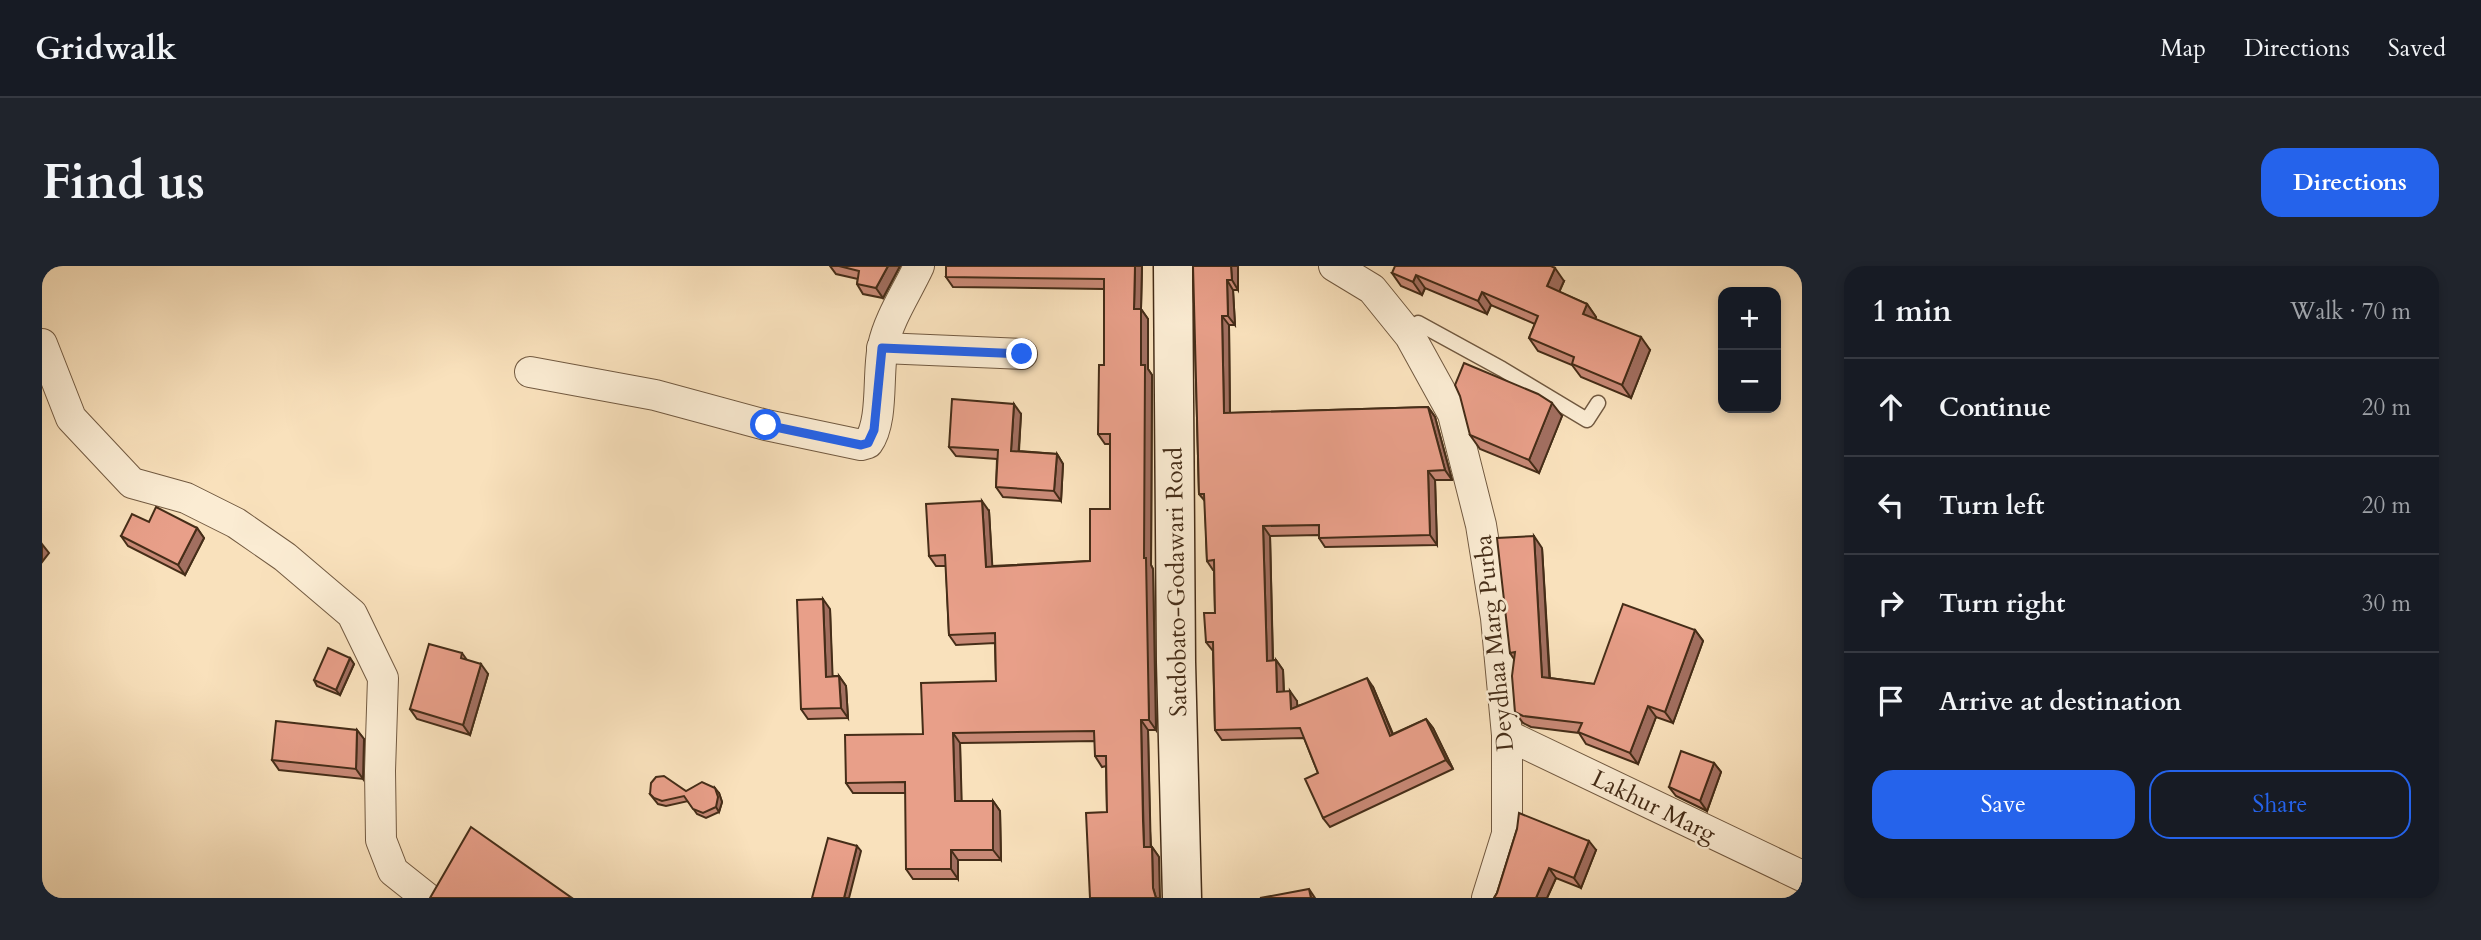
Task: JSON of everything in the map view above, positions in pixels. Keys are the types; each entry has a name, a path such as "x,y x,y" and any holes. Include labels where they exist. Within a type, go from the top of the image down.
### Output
{"street":[{"path":"530,372 655,395 766,425 861,445 868,443 874,430 882,348 888,328 919,266"},
{"name":"Satdobato-Godawari Road","path":"1173,266 1176,662 1182,898"},
{"name":"Deydhaa Marg Purba","path":"1334,266 1372,289 1410,336 1453,414 1481,525 1496,618 1507,735 1507,834 1487,898"},
{"path":"42,344 71,418 132,483 186,498 236,523 285,558 352,614 383,678 381,840 393,871 427,898"},
{"path":"882,348 1022,354"},
{"name":"Lakhur Marg","path":"1507,735 1802,876"}],"lane":[{"path":"1410,336 1418,323 1503,369 1587,420 1598,403"}],"building":[{"path":"839,266 888,266 876,288 857,284 859,271"},
{"path":"946,266 1135,266 1134,309 1141,309 1141,365 1145,365 1144,558 1149,720 1141,720 1143,821 1144,847 1152,847 1153,888 1156,898 1090,898 1086,813 1107,812 1106,756 1095,756 1094,731 953,733 955,801 993,801 993,850 951,850 951,869 906,869 905,782 846,783 845,735 923,734 921,683 996,681 995,633 949,635 945,555 929,556 926,504 982,501 986,567 1090,561 1090,509 1110,509 1110,434 1098,434 1099,365 1104,365 1104,279 946,277"},
{"path":"1193,266 1231,266 1232,280 1227,280 1228,316 1222,316 1224,413 1428,407 1445,470 1428,471 1430,535 1319,538 1319,525 1263,526 1267,661 1276,660 1277,692 1290,691 1291,709 1367,678 1390,736 1426,719 1446,760 1323,818 1305,779 1318,773 1300,728 1215,730 1213,642 1206,642 1204,613 1215,613 1214,560 1207,561 1204,494 1199,494"},
{"path":"1395,266 1555,268 1547,286 1587,304 1583,314 1641,337 1622,385 1572,364 1574,357 1529,338 1538,316 1482,292 1478,301 1416,275 1413,282 1392,273"},
{"path":"1464,363 1538,394 1552,403 1529,460 1470,435 1455,385"},
{"path":"952,399 1014,404 1011,451 1057,454 1054,491 996,487 998,450 949,447"},
{"path":"156,507 197,528 178,565 121,536 132,514 149,522"},
{"path":"1534,536 1542,677 1594,684 1623,604 1695,630 1665,712 1648,706 1630,753 1578,732 1582,723 1523,716 1515,712 1512,676 1515,652 1510,653 1497,538"},
{"path":"823,599 826,677 839,676 841,708 801,709 797,600"},
{"path":"429,644 462,653 461,658 481,664 463,725 410,709"},
{"path":"328,648 350,658 336,690 314,680"},
{"path":"276,721 357,730 356,769 272,760"},
{"path":"1681,751 1714,763 1700,801 1669,787"},
{"path":"664,776 686,791 702,782 715,788 718,797 716,807 703,813 693,809 684,796 662,801 654,798 650,794 651,783 656,777"},
{"path":"1519,813 1589,841 1574,878 1549,868 1536,898 1494,898 1517,829"},
{"path":"471,827 572,898 430,898"},
{"path":"828,838 857,846 844,898 812,898"},
{"path":"1309,889 1311,898 1260,898"}],"route":[{"path":"766,425 861,445 868,443 874,430 882,348 1022,354"}]}
